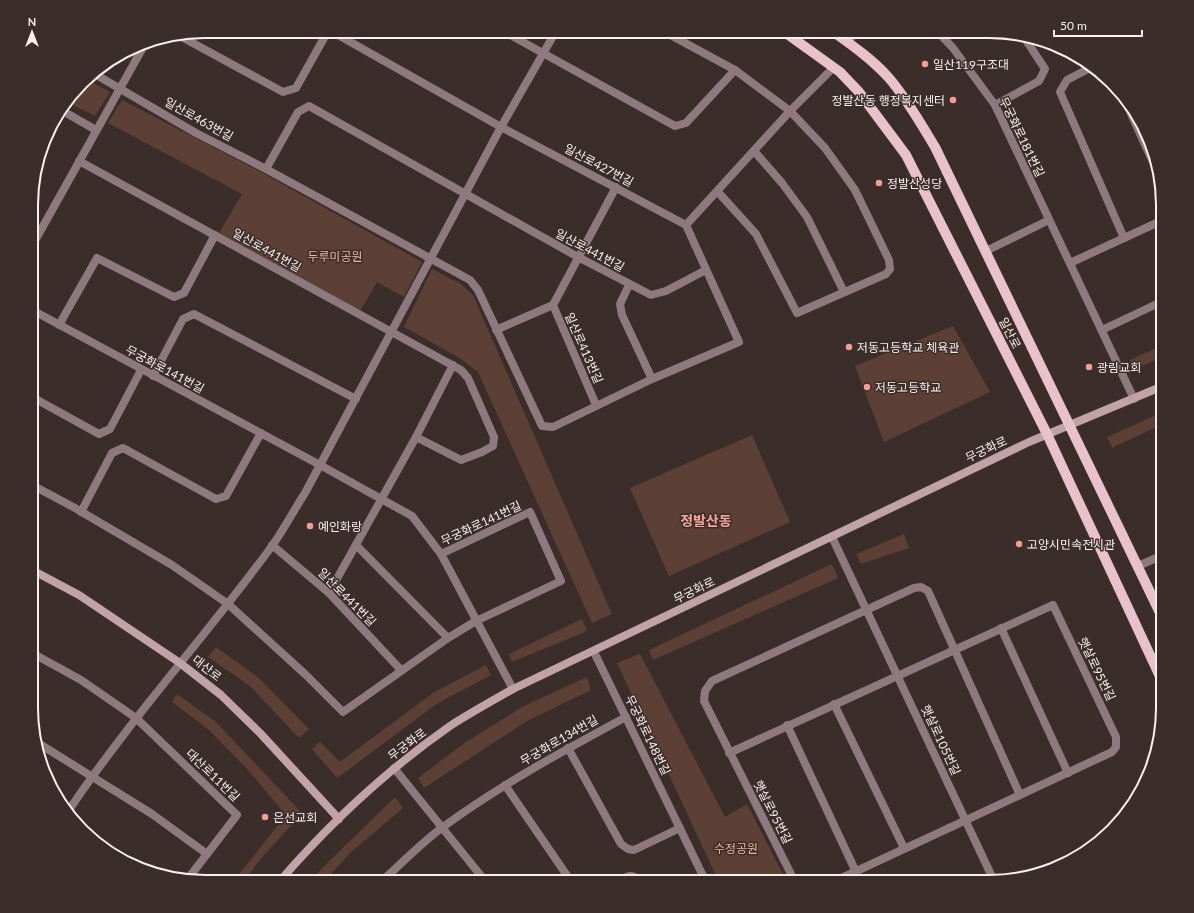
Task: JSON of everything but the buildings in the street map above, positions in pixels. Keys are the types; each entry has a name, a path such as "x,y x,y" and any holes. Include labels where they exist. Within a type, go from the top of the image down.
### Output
{"main road":[{"name":"일산로","path":"793,38 834,67 859,92 906,155 1047,434 1156,668"},
{"name":"일산로","path":"842,38 888,77 913,111 935,147 1156,604"},
{"name":"무궁화로","path":"285,875 307,850 394,768 451,726 513,689 594,652 937,485 1047,434 1156,389"},
{"name":"대산로","path":"38,573 79,595 180,663 221,695 260,733 339,819"}],"street":[{"path":"184,39 283,92 296,88 324,38"},
{"path":"343,38 502,128"},
{"path":"515,38 675,126 686,123 735,70"},
{"path":"71,807 136,718 228,604 272,545 305,493 465,195 552,38"},
{"path":"676,38 735,70 790,111 825,148 855,190 890,260 890,269 886,274 797,314 756,234 728,201 718,192"},
{"path":"847,42 851,38"},
{"name":"무궁화로181번길","path":"943,38 995,105 1134,399"},
{"path":"995,105 1038,81 1045,69 1028,43"},
{"path":"38,235 141,51"},
{"path":"266,169 470,280 478,290 542,426 553,427 652,379 740,342 686,225 718,192 790,111 834,67"},
{"path":"1087,70 1067,80 1060,92 1124,238"},
{"name":"일산로463번길","path":"99,76 196,133 266,169"},
{"name":"일산로441번길","path":"266,169 298,112 309,106 465,195 629,285 652,295 666,291 706,270"},
{"path":"66,113 96,130"},
{"name":"일산로427번길","path":"502,128 686,225"},
{"path":"754,150 782,183 807,217 844,292"},
{"path":"59,325 97,258 174,297 184,293 215,235 79,161"},
{"name":"일산로413번길","path":"596,406 553,305 616,187"},
{"path":"986,251 1049,220"},
{"path":"1070,263 1156,223"},
{"name":"일산로441번길","path":"215,235 453,365 468,378 494,437 493,446 461,460 416,437"},
{"path":"629,285 620,304 622,315 652,379"},
{"path":"1102,330 1156,304"},
{"path":"496,330 553,305"},
{"name":"무궁화로141번길","path":"38,313 412,516 441,554 513,689"},
{"path":"153,376 183,319 194,314 356,399"},
{"path":"329,593 416,437 453,365"},
{"path":"38,400 99,434 110,429 141,370"},
{"path":"81,512 112,452 123,448 216,499 220,499 226,496 261,433"},
{"path":"38,488 172,565 228,604"},
{"name":"무궁화로141번길","path":"228,604 306,675 343,712 448,638 476,622 561,581 530,512 441,554"},
{"name":"햇살로105번길","path":"832,536 991,875"},
{"name":"일산로441번길","path":"272,545 329,593 401,670"},
{"path":"356,545 448,638"},
{"path":"1138,566 1156,558"},
{"path":"867,610 921,586 928,591 1020,795"},
{"name":"햇살로95번길","path":"729,753 1053,605 1116,737 1116,747 1112,752 849,875"},
{"name":"햇살로95번길","path":"791,875 704,701 705,691 712,681 867,610"},
{"path":"1001,628 1068,773"},
{"name":"무궁화로148번길","path":"594,652 703,875"},
{"name":"대산로11번길","path":"38,656 81,680 136,718 237,815 191,875"},
{"path":"834,704 904,848"},
{"name":"무궁화로134번길","path":"389,875 442,828 505,785 568,748 626,717"},
{"path":"788,725 856,872"},
{"path":"43,746 93,775 152,814 207,854"},
{"path":"568,748 621,844 628,849 634,850 680,828"},
{"path":"394,768 480,875"},
{"path":"505,785 567,875"}],"green space":[{"path":"92,82 110,92 95,116 72,104"},
{"name":"두루미공원","path":"122,100 259,171 422,262 404,297 377,282 360,311 219,233 242,194 108,123"},
{"path":"432,269 461,284 473,295 612,614 592,623 478,372 458,357 404,327"},
{"path":"953,326 990,392 884,442 855,366"},
{"path":"1156,348 1156,360 1134,369 1130,360"},
{"path":"1156,415 1156,427 1112,448 1107,437"},
{"path":"752,435 790,522 669,576 630,488"},
{"path":"904,534 909,548 861,564 856,554"},
{"path":"832,564 838,578 653,660 649,650"},
{"path":"582,619 587,631 512,662 509,654"},
{"path":"216,647 260,679 309,729 299,738 250,686 208,657"},
{"name":"수정공원","path":"640,654 725,817 747,804 783,875 716,875 617,663"},
{"path":"486,665 491,675 438,703 337,778 312,749 320,742 340,762 433,693"},
{"path":"587,677 591,690 527,721 424,788 418,778 466,742 524,706"},
{"path":"177,694 216,722 302,813 258,862 249,875 239,875 286,815 248,770 209,730 172,702"},
{"path":"395,797 403,808 350,853 330,875 315,875"}],"place":[{"name":"일산119구조대","path":"925,64"},
{"name":"정발산동 행정복지센터","path":"953,100"},
{"name":"정발산성당","path":"879,183"},
{"name":"저동고등학교 체육관","path":"849,347"},
{"name":"광림교회","path":"1089,367"},
{"name":"저동고등학교","path":"867,387"},
{"name":"예인화랑","path":"310,526"},
{"name":"고양시민속전시관","path":"1019,544"},
{"name":"은선교회","path":"265,817"}],"district":[{"name":"정발산동","path":"706,520"}]}
